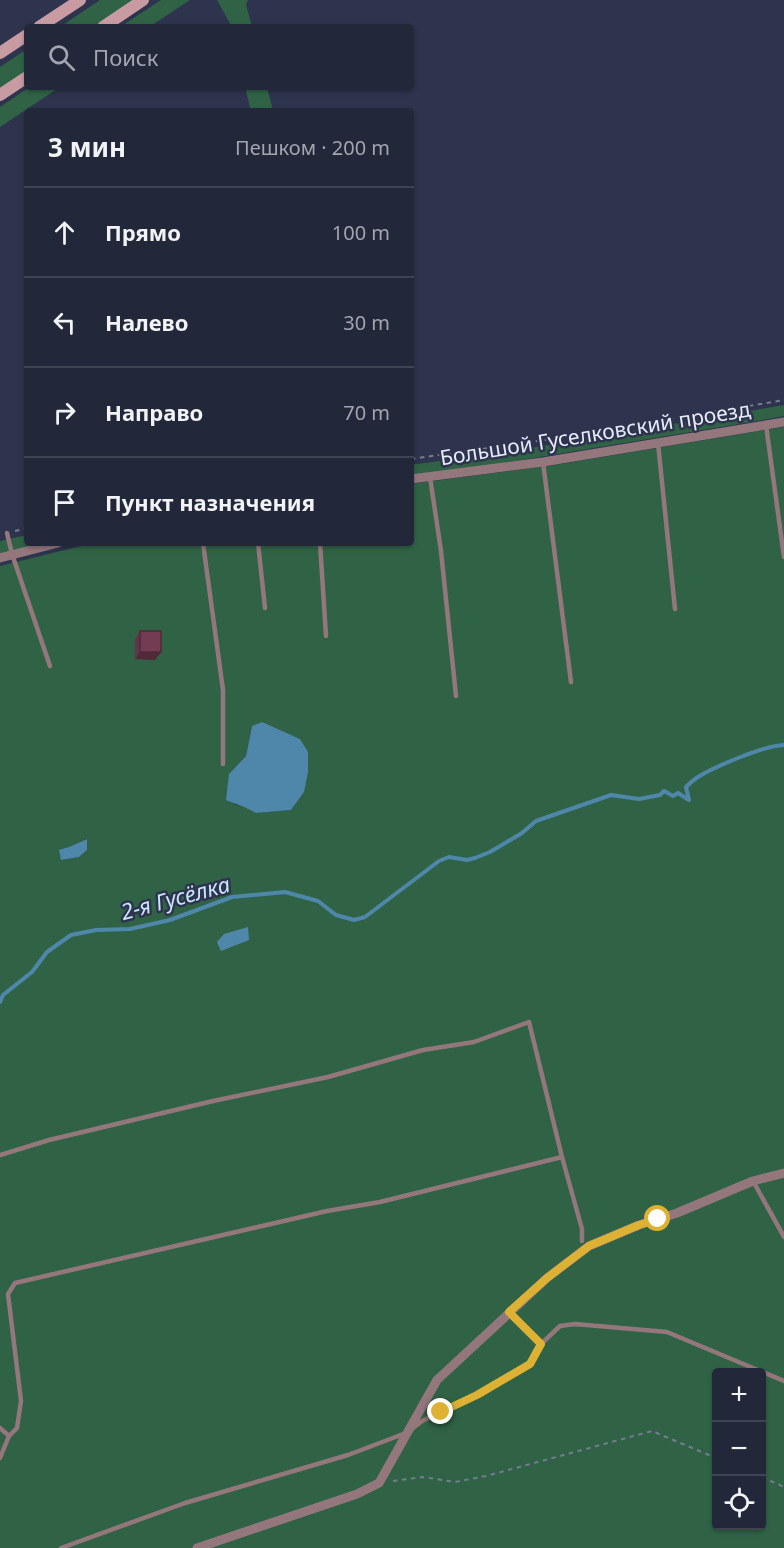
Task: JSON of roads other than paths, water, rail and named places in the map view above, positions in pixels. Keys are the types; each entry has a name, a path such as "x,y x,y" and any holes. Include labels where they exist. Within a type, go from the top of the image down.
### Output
{"main road":[{"path":"44,24 81,0"},
{"path":"107,24 143,0"},
{"path":"0,52 24,37"},
{"path":"0,95 24,79"}],"street":[{"name":"Большой Гуселковский проезд","path":"414,479 543,462 784,422"},
{"path":"0,558 45,546"},
{"path":"197,1548 357,1494 379,1483 437,1380 547,1278 589,1246 753,1181 784,1173"}],"lane":[{"path":"766,425 784,557"},
{"path":"658,443 675,609"},
{"path":"543,462 571,682"},
{"path":"430,477 441,551 456,696"},
{"path":"7,533 50,666"},
{"path":"203,546 223,690 223,764"},
{"path":"258,546 265,608"},
{"path":"320,546 326,636"},
{"path":"0,1155 49,1140 213,1101 328,1077 423,1050 474,1042 529,1022 582,1228 582,1241"},
{"path":"0,1458 9,1436 17,1428 21,1401 8,1294 15,1283 327,1211 380,1202 562,1157"},
{"path":"753,1181 784,1237"},
{"path":"509,1312 541,1344"},
{"path":"61,1548 185,1503 348,1455 406,1433 422,1421 477,1395 530,1364 541,1344 560,1326 575,1324 667,1332 784,1381"},
{"path":"0,1428 9,1436"}],"water":[{"path":"262,722 300,739 308,752 308,772 304,792 291,810 256,813 226,800 229,774 246,756 252,726"},
{"path":"87,839 87,850 79,857 61,860 59,850"},
{"path":"248,927 249,940 221,951 217,942 224,934"}],"waterway":[{"name":"2-я Гусёлка","path":"0,1002 3,995 32,972 47,952 71,935 96,930 130,929 170,920 232,897 285,892 318,901 336,915 354,920 365,917 439,861 449,857 467,860 490,852 522,833 536,821 611,795 639,799 660,795 664,791 673,796 678,793 689,800 686,787 698,777 740,757 784,745"}]}
